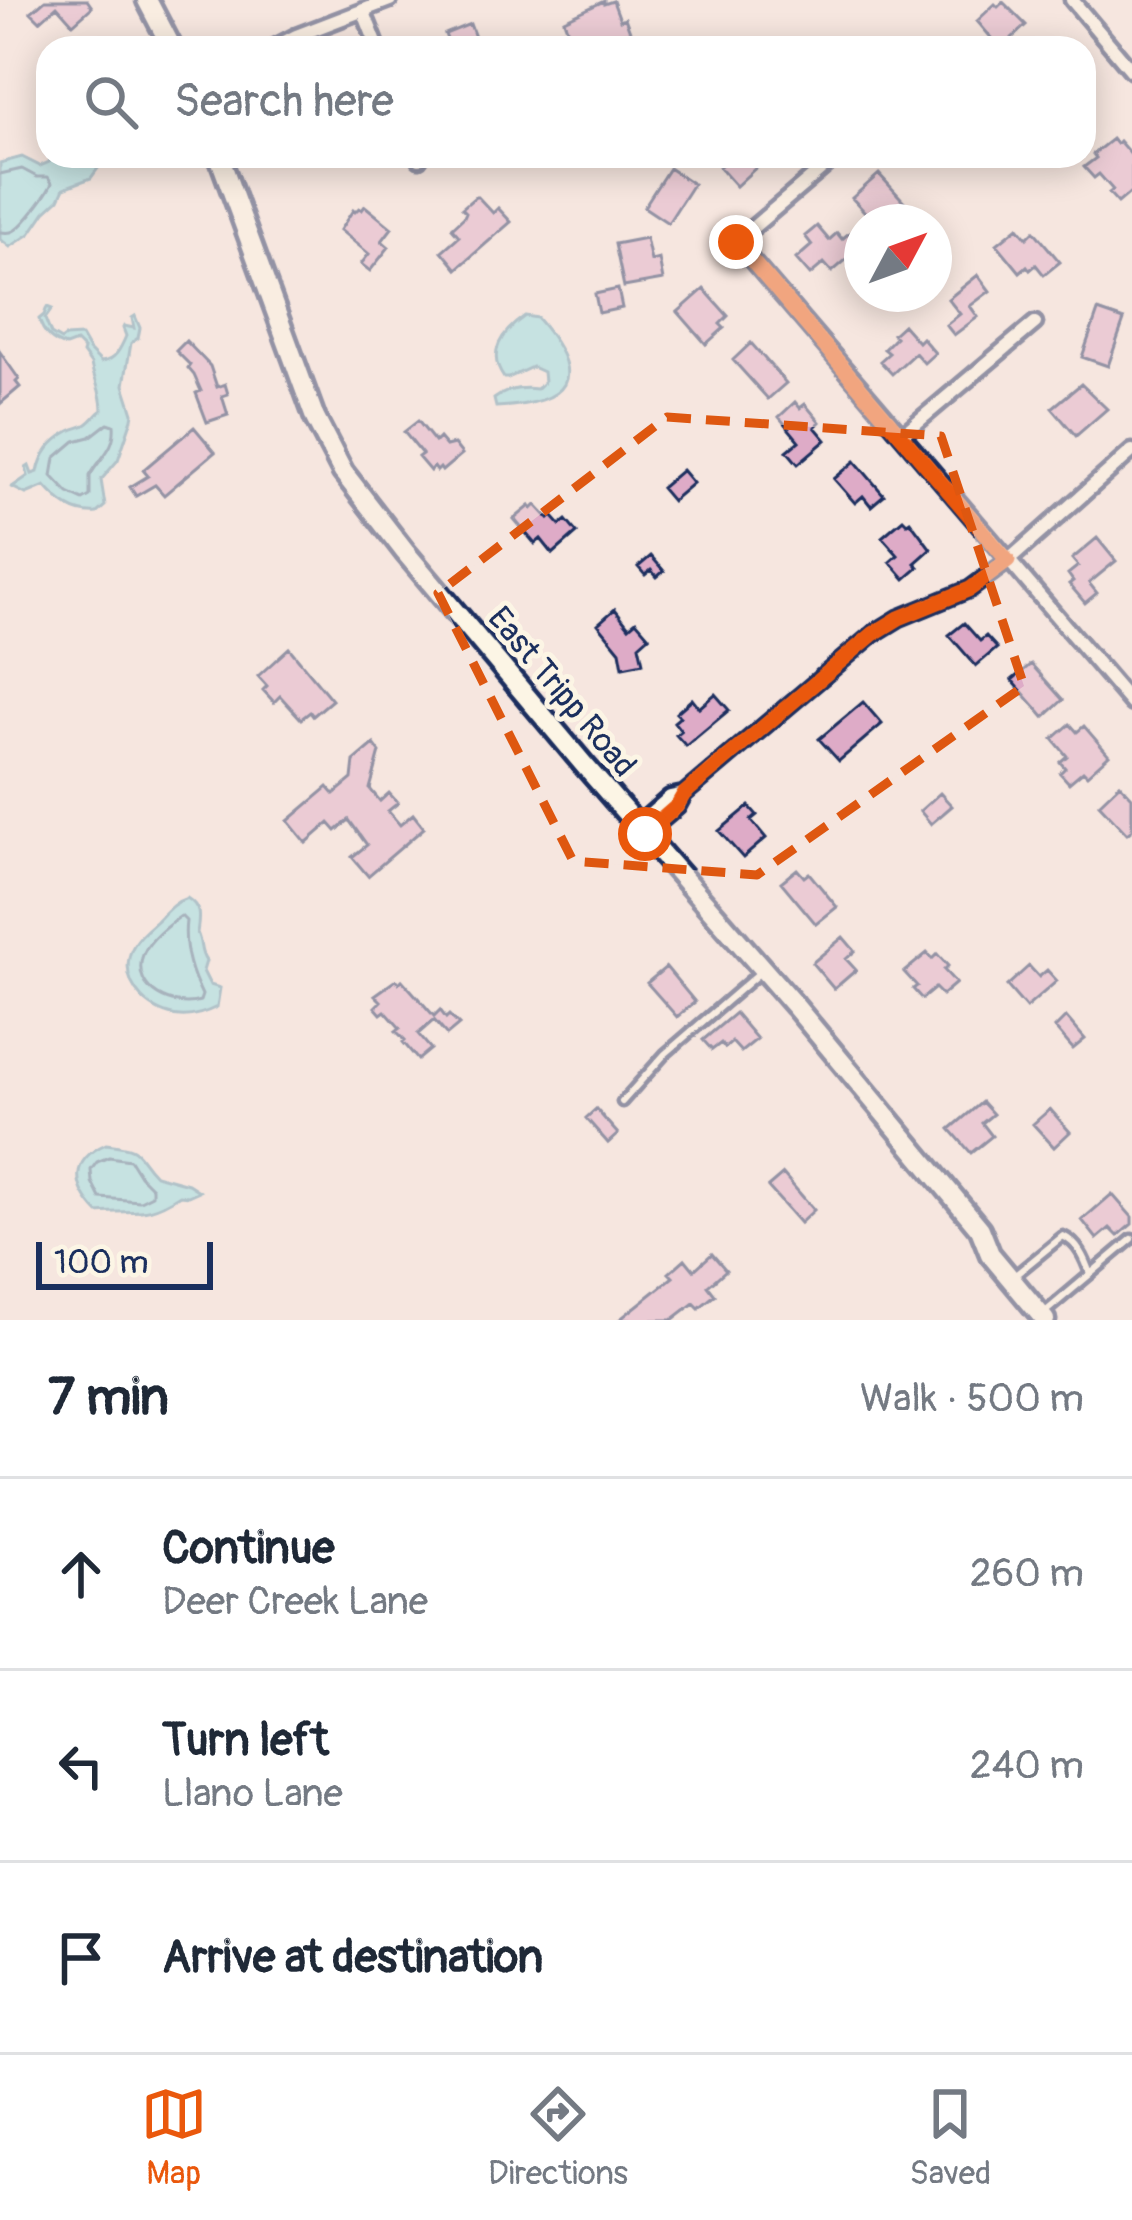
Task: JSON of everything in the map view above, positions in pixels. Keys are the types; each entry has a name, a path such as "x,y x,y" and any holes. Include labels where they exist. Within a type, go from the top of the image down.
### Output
{"street":[{"path":"147,0 166,36"},
{"path":"294,36 390,0"},
{"path":"1072,0 1132,71"},
{"path":"364,10 374,36"},
{"name":"East Tripp Road","path":"223,168 315,418 343,472 405,552 980,1229 990,1253 1043,1318"},
{"path":"823,168 736,242 1132,704"},
{"path":"902,435 1035,323"},
{"path":"641,830 670,797 684,794 873,634 970,589 1132,451"}],"lane":[{"path":"622,1102 680,1041 764,970"},
{"path":"1011,1279 1063,1236 1083,1255 1090,1274"},
{"path":"1043,1318 1132,1239"}],"highlighted area":[{"path":"667,417 941,436 1024,686 757,875 573,861 438,593"}],"water":[{"path":"22,157 36,168 98,168 91,178 64,188 30,234 10,247 0,239 0,163"},
{"path":"47,307 52,309 45,319 51,334 61,340 81,336 101,362 117,353 126,336 123,328 134,328 135,316 140,328 131,343 124,385 132,419 118,460 101,480 105,506 97,513 67,506 45,486 26,494 12,487 28,476 29,466 32,474 38,472 56,440 102,410 84,350 76,342 66,346 56,342 43,329 39,319"},
{"path":"525,316 537,318 553,339 567,372 564,384 541,400 496,407 494,399 504,393 537,389 544,382 543,372 532,367 504,378 496,360 499,344"},
{"path":"187,898 198,914 197,933 206,961 203,971 210,985 220,988 217,1007 180,1016 142,998 128,969 140,937"},
{"path":"106,1144 137,1152 155,1175 199,1191 149,1210 98,1213 83,1193 79,1174 86,1158"}],"building":[{"path":"45,0 87,0 92,7 73,24 57,6 40,21 31,12"},
{"path":"613,1 631,34 570,36 564,20"},
{"path":"1003,2 1026,25 1014,36 990,36 977,21 995,4 998,7"},
{"path":"470,24 474,36 446,36"},
{"path":"1112,139 1132,156 1132,191 1118,203 1099,174 1094,178 1085,168 1096,168 1096,152"},
{"path":"669,168 693,184 668,223 644,207"},
{"path":"720,168 756,168 736,186"},
{"path":"879,174 906,204 858,204 852,198"},
{"path":"475,197 493,213 498,208 511,222 457,269 442,251 459,236 452,228 464,217 462,208"},
{"path":"365,206 392,228 382,241 389,247 370,271 361,264 369,254 340,230 353,210"},
{"path":"817,226 829,240 837,233 844,237 844,262 832,272 824,263 810,275 796,259 812,245 805,236"},
{"path":"1018,227 1027,238 1034,231 1060,262 1044,275 1036,265 1020,272 997,244"},
{"path":"646,238 651,261 659,259 663,280 624,287 615,244"},
{"path":"978,275 990,291 970,306 978,317 954,335 946,325 960,314 952,296"},
{"path":"618,289 622,308 599,313 595,294"},
{"path":"704,289 728,316 720,324 724,328 706,344 678,312"},
{"path":"1098,311 1124,320 1108,366 1082,357"},
{"path":"903,325 935,353 924,363 915,353 892,374 880,361"},
{"path":"186,341 210,366 217,387 225,384 228,394 222,396 228,415 207,422 190,365 176,351"},
{"path":"751,343 786,383 768,399 733,360"},
{"path":"0,352 20,387 0,404"},
{"path":"1081,384 1107,409 1076,436 1052,408"},
{"path":"795,402 800,408 805,404 820,422 815,427 826,440 798,464 787,451 799,441 779,417"},
{"path":"418,421 435,442 439,438 446,446 454,444 462,454 442,471 434,467 430,471 404,432"},
{"path":"194,427 215,452 164,495 155,485 136,496 130,487 148,476 143,470"},
{"path":"855,461 884,495 871,506 863,496 855,503 834,479"},
{"path":"682,470 693,483 672,501 661,488"},
{"path":"536,505 560,525 566,520 577,533 553,554 541,539 535,544 514,519"},
{"path":"903,519 910,521 931,549 905,579 890,562 898,555 882,537"},
{"path":"1097,538 1116,561 1089,583 1097,593 1085,603 1069,584 1073,581 1068,574 1078,566 1072,559"},
{"path":"651,556 664,571 657,577 651,570 645,575 638,567"},
{"path":"615,609 629,627 636,621 649,636 639,645 643,663 623,667 620,651 598,624"},
{"path":"964,623 980,641 986,636 997,648 976,666 949,635"},
{"path":"289,648 332,700 313,716 310,712 301,719 280,696 274,702 258,676"},
{"path":"1031,664 1063,700 1044,717 1012,680"},
{"path":"715,694 729,710 686,746 676,735 681,731 674,722 680,717 676,713 692,699 699,708"},
{"path":"863,702 882,724 839,761 819,739"},
{"path":"1070,724 1077,732 1084,726 1109,755 1087,775 1083,771 1069,783 1060,773 1065,768 1060,762 1067,756 1053,739"},
{"path":"374,744 380,752 370,789 380,801 389,793 398,803 388,811 400,825 413,814 424,828 368,876 352,857 367,845 349,820 336,831 329,823 306,843 288,821 328,787 334,794 352,779 354,761"},
{"path":"1120,784 1132,797 1132,830 1127,834 1099,804"},
{"path":"940,793 952,806 931,824 920,811"},
{"path":"749,806 757,815 751,820 766,838 743,858 719,831"},
{"path":"797,869 804,877 809,873 837,907 816,924 781,882"},
{"path":"843,937 855,951 846,959 856,970 834,989 812,963"},
{"path":"927,953 932,959 937,954 956,983 942,995 935,988 922,999 904,972"},
{"path":"1029,966 1039,977 1047,970 1057,981 1026,1008 1007,986"},
{"path":"666,967 695,1002 677,1017 647,983"},
{"path":"402,980 434,1016 440,1010 459,1025 447,1035 434,1020 418,1034 431,1049 418,1060 396,1031 400,1028 375,1007 381,1001 375,995"},
{"path":"735,1013 757,1039 741,1052 732,1042 712,1050 703,1040"},
{"path":"1066,1017 1085,1039 1073,1049 1055,1028"},
{"path":"982,1102 993,1114 982,1123 992,1136 971,1153 950,1129"},
{"path":"596,1109 618,1134 608,1143 586,1118"},
{"path":"1050,1109 1070,1132 1054,1147 1033,1124"},
{"path":"783,1174 814,1210 800,1223 768,1187"},
{"path":"1112,1194 1132,1217 1132,1224 1118,1236 1110,1228 1097,1239 1082,1220"},
{"path":"712,1254 726,1270 708,1286 715,1295 699,1308 694,1303 672,1320 619,1320 673,1277 669,1273 685,1259 694,1270"}],"route":[{"path":"645,834 684,794 873,634 970,589 1008,561 736,242"}]}
